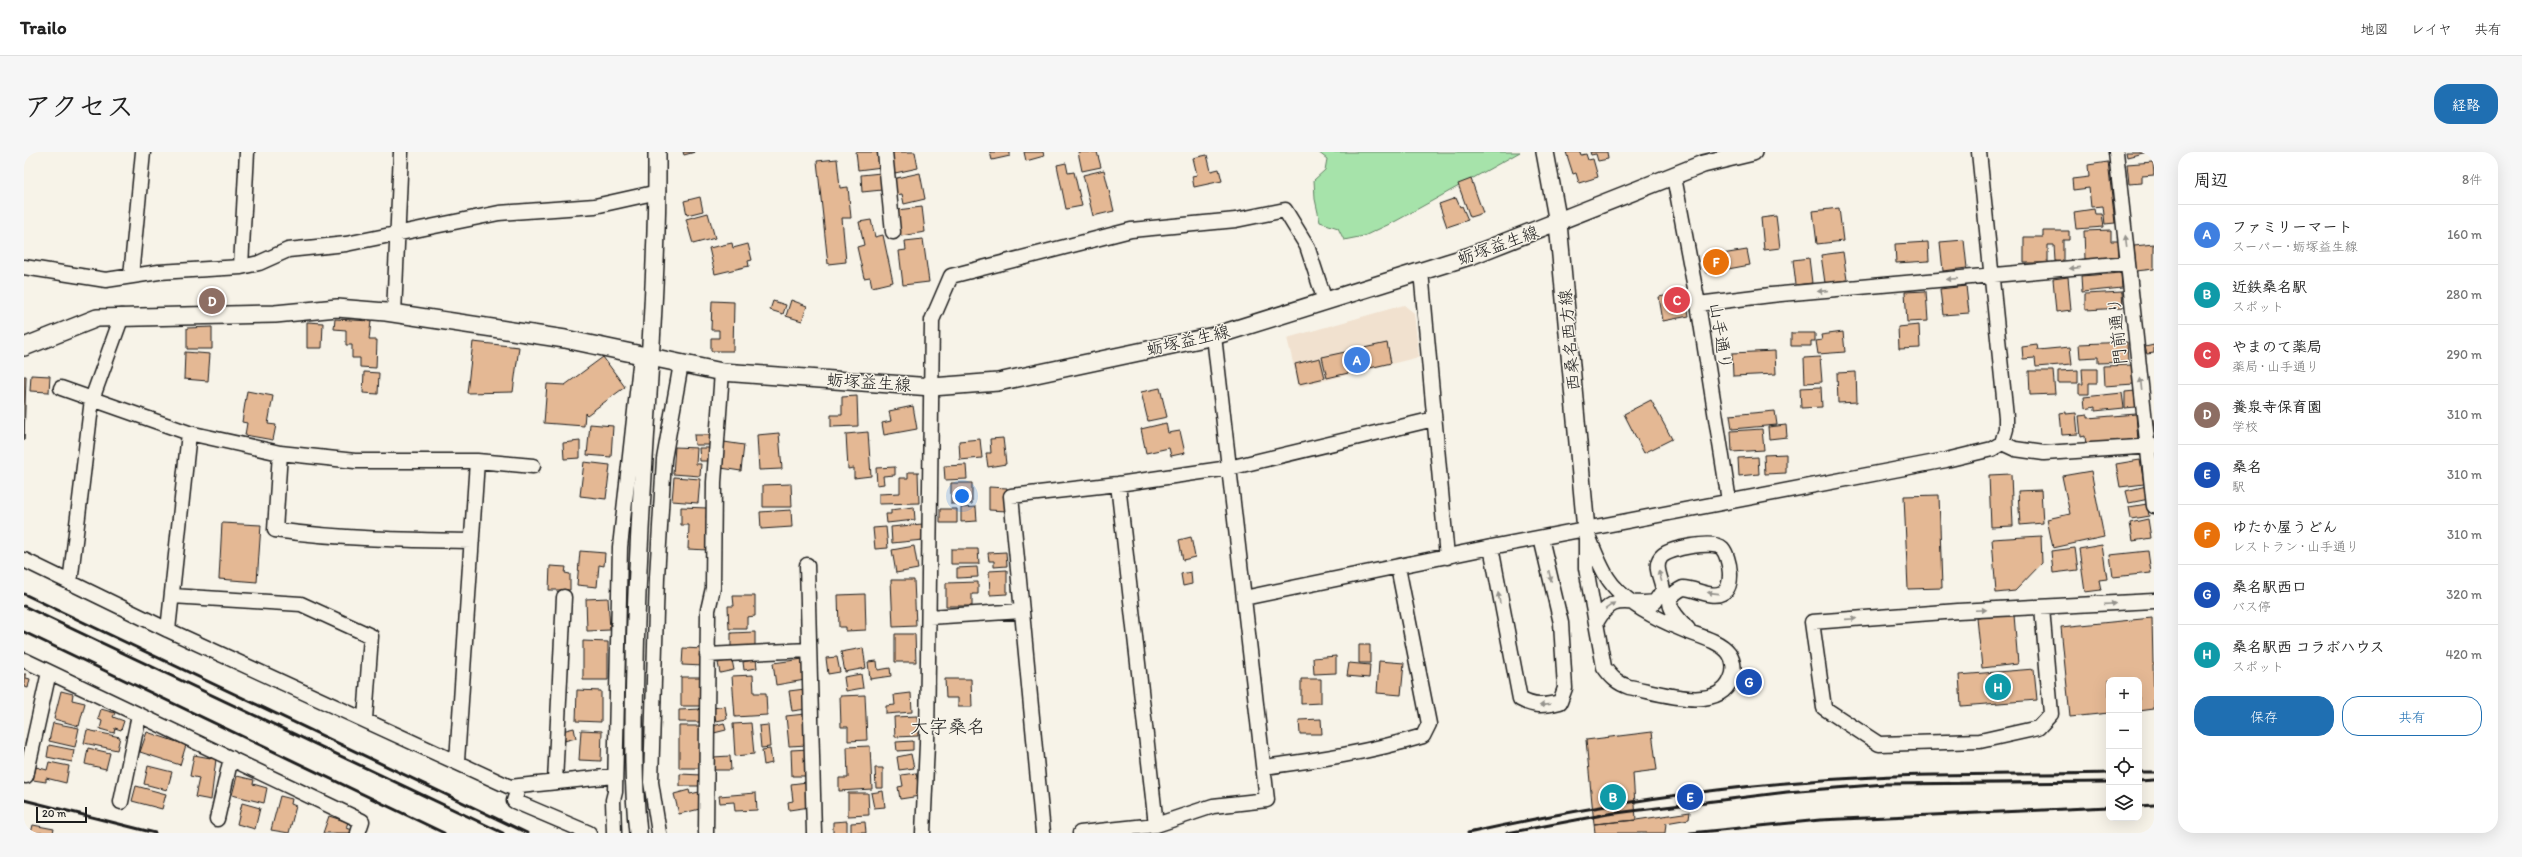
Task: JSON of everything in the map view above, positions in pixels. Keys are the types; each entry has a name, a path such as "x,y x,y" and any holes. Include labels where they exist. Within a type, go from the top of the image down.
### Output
{"street":[{"path":"131,276 143,152"},
{"path":"240,267 247,152"},
{"path":"394,314 398,233 396,222 401,152"},
{"path":"638,833 633,778 639,535 646,357 658,192 657,152"},
{"path":"885,152 893,232"},
{"name":"西桑名西方線","path":"1545,152 1558,223 1586,530"},
{"path":"1703,164 1716,152"},
{"name":"蛎塚益生線","path":"24,347 97,318 122,316 275,314 337,308 371,310 565,339 722,372 932,387 998,382 1214,336 1470,256 1558,223 1703,164 1754,152"},
{"path":"1244,598 1491,547 1946,460 1992,449 2002,443 2006,429 2006,417 1979,152"},
{"name":"門前通り","path":"2116,152 2128,263 2151,446 2154,506"},
{"name":"山手通り","path":"1674,177 1698,304 1729,501"},
{"path":"24,267 106,280 180,270 240,267 259,263 288,250 346,244 499,213 595,206 658,192"},
{"path":"923,833 929,617 932,320 951,276 1131,230 1236,220 1285,210 1307,246 1325,301"},
{"path":"1698,304 1771,295 1991,277 2128,263"},
{"path":"1421,271 1447,557"},
{"path":"70,583 92,399 122,316"},
{"path":"1080,833 1156,825 1214,806 1267,800 1214,336"},
{"path":"614,833 620,547 646,357"},
{"path":"659,833 651,782 657,576 664,459 681,364"},
{"path":"706,833 708,610 713,588 715,454 722,372"},
{"path":"61,388 190,433 280,453 355,461 477,461 533,466"},
{"path":"1043,833 1011,496 1118,484 1229,468 1434,419"},
{"path":"168,630 190,433"},
{"path":"2002,443 2015,449 2044,453 2151,446"},
{"path":"280,453 275,530 312,535 383,540 472,540"},
{"path":"456,760 477,461"},
{"path":"1118,484 1156,825"},
{"path":"1586,530 1608,578 1631,601 1656,617 1720,645 1729,653 1733,664 1733,676 1728,687 1720,695 1695,699 1619,683 1604,667 1586,568 1586,530"},
{"path":"1491,547 1520,699 1530,705 1544,706 1560,702 1566,688 1561,623 1541,538"},
{"path":"1596,623 1608,606 1621,601 1646,603 1655,602 1663,590 1658,566 1660,558 1668,552 1711,544 1722,548 1727,557 1730,581 1726,591 1715,595 1683,588 1674,595 1670,602 1670,609 1692,633"},
{"path":"24,560 168,630 456,760 467,768 510,787 614,776"},
{"path":"807,565 814,833"},
{"path":"1264,768 1337,757 1388,746 1423,736 1429,724 1398,567"},
{"path":"172,596 301,604 371,636 365,719"},
{"path":"555,782 564,597"},
{"path":"2042,608 2051,714 2038,728 1980,741 1879,744 1824,708 1812,622 1958,611 2042,608 2154,601"},
{"path":"929,617 1022,611"},
{"path":"707,655 809,650"},
{"path":"24,660 362,821 358,833"},
{"path":"26,776 49,672"},
{"path":"121,802 139,715"},
{"path":"217,819 231,758"},
{"path":"519,786 514,802 589,833"}],"shaded area":[{"path":"1404,305 1414,313 1419,357 1299,387 1287,338"}],"green space":[{"path":"1318,152 1520,152 1396,221 1364,236 1344,240 1338,228 1320,222 1315,199 1314,180 1325,170 1327,159"}],"building":[{"path":"683,152 695,152 684,155"},
{"path":"856,152 880,152 882,167 858,170"},
{"path":"890,152 915,152 918,168 895,173"},
{"path":"990,152 1010,152 1010,156 992,160"},
{"path":"1024,152 1043,152 1044,156 1026,161"},
{"path":"1078,152 1097,152 1101,167 1082,171"},
{"path":"1566,152 1580,152 1581,155 1586,154 1588,160 1593,159 1598,177 1579,183 1576,173 1573,174"},
{"path":"1590,152 1607,152 1608,159 1598,161 1596,154 1591,155"},
{"path":"2126,152 2147,152 2127,157"},
{"path":"1207,155 1211,171 1219,169 1222,181 1194,187 1192,176 1197,175 1193,158"},
{"path":"837,159 840,188 848,187 851,218 842,218 846,262 828,264 817,161"},
{"path":"2108,162 2115,223 2105,224 2103,206 2091,207 2089,188 2073,190 2072,179 2089,177 2088,165"},
{"path":"2153,162 2154,175 2142,176 2142,183 2129,184 2127,164"},
{"path":"1066,163 1068,173 1074,172 1082,206 1066,209 1057,165"},
{"path":"1104,170 1114,211 1093,216 1083,175"},
{"path":"881,173 882,190 862,192 861,175"},
{"path":"920,173 925,199 904,204 902,194 896,195 892,179"},
{"path":"1471,179 1483,213 1470,217 1458,184"},
{"path":"700,197 703,211 687,215 684,201"},
{"path":"1456,198 1460,207 1462,206 1468,220 1447,227 1439,204"},
{"path":"922,207 925,232 901,236 897,210"},
{"path":"1839,208 1843,241 1817,244 1813,211"},
{"path":"2094,209 2095,214 2102,214 2104,227 2076,229 2074,212"},
{"path":"708,213 715,238 693,244 686,219"},
{"path":"1776,216 1780,248 1764,250 1761,218"},
{"path":"871,220 875,237 883,235 893,282 872,287 870,277 864,278 857,247 864,245 859,222"},
{"path":"2111,230 2111,241 2119,241 2119,258 2085,259 2084,231"},
{"path":"2043,231 2069,231 2069,240 2063,240 2063,262 2055,261 2054,245 2048,245 2048,263 2024,263 2024,237 2043,237"},
{"path":"923,239 929,282 903,285 899,251 906,250 905,241"},
{"path":"1964,240 1967,268 1943,271 1940,242"},
{"path":"1928,242 1929,261 1896,263 1895,244"},
{"path":"732,243 733,248 748,244 752,260 748,261 749,266 715,274 709,248"},
{"path":"2154,244 2154,269 2136,271 2134,246"},
{"path":"1747,250 1750,265 1706,273 1703,257"},
{"path":"1843,252 1847,280 1825,283 1821,255"},
{"path":"1809,258 1812,283 1796,285 1793,260"},
{"path":"2121,273 2122,288 2082,292 2081,276"},
{"path":"2068,277 2071,310 2056,312 2053,279"},
{"path":"1966,286 1969,313 1943,315 1940,289"},
{"path":"1926,291 1928,321 1907,322 1905,292"},
{"path":"1685,292 1689,316 1663,321 1659,297"},
{"path":"2122,292 2123,308 2085,310 2085,294"},
{"path":"791,300 807,306 802,321 786,316"},
{"path":"712,301 734,302 733,351 711,351 711,338 719,338 719,330 711,330"},
{"path":"773,301 786,305 783,314 770,310"},
{"path":"335,319 371,321 369,340 377,340 376,368 360,367 360,358 352,358 352,345 346,345 346,330 334,329"},
{"path":"307,322 323,323 322,348 307,348"},
{"path":"1919,325 1920,348 1899,349 1898,327"},
{"path":"212,327 212,349 187,349 187,328"},
{"path":"1843,332 1845,352 1818,354 1816,341 1822,340 1821,335"},
{"path":"1791,333 1815,333 1815,341 1811,341 1811,346 1791,346"},
{"path":"473,342 519,347 513,392 467,393"},
{"path":"2127,342 2128,362 2098,363 2098,357 2080,358 2079,344"},
{"path":"1387,343 1391,363 1327,378 1322,357"},
{"path":"2037,345 2038,350 2070,347 2072,364 2036,367 2035,358 2023,359 2022,347"},
{"path":"2154,345 2154,353 2147,354 2145,347"},
{"path":"1775,351 1776,374 1733,376 1732,353"},
{"path":"185,352 210,354 208,381 184,379"},
{"path":"603,357 625,387 587,415 585,413 584,426 544,423 547,384 565,385"},
{"path":"1820,357 1822,382 1805,383 1804,358"},
{"path":"1320,358 1325,378 1299,384 1295,364"},
{"path":"2133,365 2134,384 2104,386 2103,366"},
{"path":"2082,369 2097,369 2097,383 2089,383 2089,394 2079,394 2079,384 2083,384"},
{"path":"2078,370 2078,383 2058,383 2058,371"},
{"path":"2029,371 2053,371 2055,394 2030,395"},
{"path":"364,372 379,373 378,394 363,393"},
{"path":"1856,372 1857,402 1838,403 1837,373"},
{"path":"31,375 50,376 49,392 30,391"},
{"path":"24,376 26,376 24,440"},
{"path":"1821,387 1822,407 1801,408 1800,388"},
{"path":"1160,388 1167,417 1148,421 1141,392"},
{"path":"247,391 273,396 268,424 276,425 273,440 245,435 247,423 242,422"},
{"path":"2135,391 2136,407 2125,408 2125,392"},
{"path":"2122,393 2124,408 2095,411 2095,407 2085,409 2084,397"},
{"path":"857,396 858,426 831,427 831,415 842,415 842,397"},
{"path":"1651,400 1672,439 1644,453 1624,414"},
{"path":"913,406 917,429 884,435 882,423 891,421 889,411"},
{"path":"1775,411 1777,425 1732,429 1730,415"},
{"path":"2066,412 2066,414 2076,413 2078,434 2062,435 2060,413"},
{"path":"2136,414 2138,441 2086,445 2085,436 2081,437 2079,416 2088,415 2088,418"},
{"path":"2152,418 2154,418 2154,431"},
{"path":"1166,423 1168,433 1180,431 1185,453 1171,456 1169,448 1146,453 1141,429"},
{"path":"590,424 613,426 611,457 587,455"},
{"path":"1786,425 1787,437 1769,439 1768,427"},
{"path":"1762,429 1764,450 1732,452 1731,431"},
{"path":"868,432 871,476 854,478 854,468 848,469 846,434"},
{"path":"779,433 782,469 759,470 757,435"},
{"path":"694,435 713,435 713,445 695,445"},
{"path":"1003,438 1006,464 988,467 986,453 991,453 990,439"},
{"path":"980,439 982,458 960,460 959,441"},
{"path":"580,441 580,458 564,459 563,443"},
{"path":"724,442 744,445 741,471 721,468"},
{"path":"675,447 697,448 696,464 701,464 700,476 673,474"},
{"path":"699,448 712,448 713,461 700,461"},
{"path":"1786,454 1786,473 1765,474 1764,455"},
{"path":"1758,457 1759,474 1739,476 1738,458"},
{"path":"2140,460 2144,484 2120,487 2116,464"},
{"path":"584,462 610,465 606,499 580,496"},
{"path":"966,465 967,479 945,480 944,466"},
{"path":"895,467 895,475 883,476 884,484 877,485 876,468"},
{"path":"2091,471 2104,537 2053,548 2047,519 2070,514 2062,476"},
{"path":"908,472 918,472 919,503 879,504 879,494 900,493 900,478 908,478"},
{"path":"2011,474 2013,526 1991,527 1989,475"},
{"path":"674,477 700,479 698,503 672,501"},
{"path":"951,483 972,483 972,504 951,504"},
{"path":"791,484 792,507 763,507 763,485"},
{"path":"2146,486 2149,499 2129,503 2126,491"},
{"path":"989,487 1007,488 1007,511 989,510"},
{"path":"2041,490 2043,523 2020,525 2018,491"},
{"path":"1939,495 1942,588 1908,589 1904,496"},
{"path":"2147,504 2149,516 2131,519 2129,507"},
{"path":"681,507 707,508 706,518 709,518 708,550 688,549 689,525 681,525"},
{"path":"914,507 915,520 887,523 886,514 891,514 891,510"},
{"path":"976,507 977,521 961,522 961,508"},
{"path":"940,509 957,509 957,523 940,523"},
{"path":"791,510 792,527 761,529 760,512"},
{"path":"2148,519 2151,538 2133,541 2130,523"},
{"path":"222,523 261,525 257,582 219,579"},
{"path":"922,524 923,540 892,543 891,527"},
{"path":"886,527 888,548 875,549 873,528"},
{"path":"2041,536 2042,563 2015,591 1996,593 1992,539"},
{"path":"1191,537 1195,557 1183,560 1179,540"},
{"path":"2102,545 2107,579 2099,580 2101,590 2085,592 2079,549"},
{"path":"914,546 918,569 896,573 892,550"},
{"path":"2075,548 2078,570 2053,573 2051,551"},
{"path":"951,549 978,549 979,564 951,564"},
{"path":"580,551 605,553 604,566 599,565 597,587 577,585"},
{"path":"2148,551 2151,573 2113,577 2110,555"},
{"path":"1006,552 1007,566 994,567 994,561 989,561 988,553"},
{"path":"550,566 566,567 565,573 570,574 570,590 549,590"},
{"path":"977,567 978,577 957,578 957,568"},
{"path":"1007,570 1007,594 990,595 989,571"},
{"path":"1191,572 1192,584 1183,586 1181,574"},
{"path":"891,580 914,580 916,626 893,627"},
{"path":"978,582 978,594 972,594 972,606 946,606 946,583"},
{"path":"865,594 866,630 846,631 846,627 839,627 838,595"},
{"path":"733,596 755,596 755,616 747,617 747,629 729,629 728,606 734,606"},
{"path":"608,598 610,630 587,631 586,599"},
{"path":"2014,615 2018,664 1982,668 1977,618"},
{"path":"2152,618 2154,709 2142,711 2142,677 2106,677 2106,713 2070,717 2061,627"},
{"path":"755,632 755,652 731,652 731,633"},
{"path":"895,634 915,634 916,662 895,662"},
{"path":"583,641 608,642 608,680 583,680"},
{"path":"1359,645 1370,645 1370,663 1359,663"},
{"path":"683,648 704,649 703,666 682,665"},
{"path":"863,648 866,668 845,672 841,652"},
{"path":"1336,656 1336,673 1314,674 1313,658"},
{"path":"837,657 840,672 828,674 826,658"},
{"path":"756,659 757,668 744,670 743,662"},
{"path":"803,659 805,680 776,685 773,663"},
{"path":"732,660 734,670 720,673 718,663"},
{"path":"877,661 878,670 890,668 891,676 870,679 868,662"},
{"path":"1379,661 1404,663 1401,695 1377,693"},
{"path":"1349,663 1370,665 1369,678 1347,676"},
{"path":"2034,669 2037,700 1961,706 1959,675"},
{"path":"24,674 26,674 26,678 30,679 28,688 24,687"},
{"path":"861,674 863,688 846,691 844,677"},
{"path":"753,675 754,693 766,693 767,715 735,717 732,676"},
{"path":"681,677 702,677 702,706 681,706"},
{"path":"945,679 971,679 972,707 958,707 958,698 946,698"},
{"path":"1301,679 1321,679 1321,703 1301,704"},
{"path":"805,689 807,709 792,711 789,691"},
{"path":"577,690 601,691 601,722 576,721"},
{"path":"61,691 73,694 72,700 85,703 79,726 54,719"},
{"path":"911,693 912,712 886,714 886,706 895,705 894,695"},
{"path":"865,695 867,740 848,741 848,727 841,727 840,696"},
{"path":"725,706 727,719 716,721 713,708"},
{"path":"101,709 115,713 113,717 124,721 121,730 115,728 114,733 100,729 102,721 98,719"},
{"path":"701,709 702,722 679,722 679,710"},
{"path":"805,714 808,745 789,746 786,716"},
{"path":"917,716 918,736 895,737 894,717"},
{"path":"1321,719 1322,734 1300,734 1299,720"},
{"path":"53,723 79,728 75,747 49,741"},
{"path":"724,723 726,730 714,733 713,726"},
{"path":"751,723 754,754 735,756 733,724"},
{"path":"768,725 770,747 761,748 759,726"},
{"path":"679,726 700,726 700,768 679,768"},
{"path":"574,728 576,738 560,742 558,732"},
{"path":"87,730 120,737 117,750 84,743"},
{"path":"581,730 602,731 601,761 579,760"},
{"path":"147,732 186,745 180,765 140,752"},
{"path":"1652,732 1657,770 1633,773 1636,820 1594,824 1586,740"},
{"path":"913,741 913,750 897,751 896,742"},
{"path":"49,745 74,750 72,762 47,757"},
{"path":"870,746 872,789 839,791 839,778 848,778 847,747"},
{"path":"88,748 110,753 106,769 85,764"},
{"path":"770,749 772,763 764,765 762,750"},
{"path":"809,749 809,776 792,776 791,750"},
{"path":"911,754 914,768 899,770 897,757"},
{"path":"194,755 216,759 211,800 195,797 199,778 190,776"},
{"path":"730,756 731,770 714,770 713,757"},
{"path":"49,762 69,766 66,783 46,778 46,782 33,780 36,767 47,770"},
{"path":"148,766 172,772 167,790 144,784"},
{"path":"875,768 883,768 883,788 876,788"},
{"path":"916,773 920,796 900,799 898,787 903,786 901,775"},
{"path":"680,774 702,775 702,786 680,786"},
{"path":"237,776 254,780 253,784 267,788 264,803 232,795"},
{"path":"807,782 810,807 789,810 788,802 793,801 791,784"},
{"path":"136,786 166,794 162,809 132,801"},
{"path":"689,790 690,794 699,792 704,808 679,814 674,794"},
{"path":"883,791 885,807 874,808 871,793"},
{"path":"756,793 757,810 735,811 734,802 720,803 719,796"},
{"path":"848,793 868,793 869,815 848,816"},
{"path":"280,796 292,799 291,804 296,806 289,833 271,830"},
{"path":"242,803 260,808 255,829 237,824"},
{"path":"1690,812 1689,819 1666,823 1665,833 1595,833 1594,824 1636,820"},
{"path":"329,816 348,822 346,828 353,830 352,833 323,833"},
{"path":"847,821 847,833 833,833 833,822"},
{"path":"865,822 866,833 851,833 851,823"},
{"path":"33,825 54,829 53,833 31,833"}],"railway":[{"path":"24,594 527,833"},
{"path":"24,606 503,833"},
{"path":"24,632 444,833"},
{"path":"2142,772 2154,772"},
{"path":"1468,833 1569,812 1670,796 1772,784 1904,776 2106,773"},
{"path":"2142,781 2154,780"},
{"path":"1507,833 1608,814 1787,792 1885,784 2106,782"},
{"path":"24,800 155,833"},
{"path":"2142,806 2154,805"},
{"path":"1690,833 1820,820 2106,807"}],"place":[{"name":"ゆたか屋うどん","path":"1716,262"},
{"name":"やまのて薬局","path":"1677,300"},
{"name":"養泉寺保育園","path":"212,301"},
{"name":"ファミリーマート","path":"1357,360"},
{"name":"桑名駅西口","path":"1749,682"},
{"name":"桑名駅西 コラボハウス","path":"1998,687"},
{"name":"近鉄桑名駅","path":"1613,797"},
{"name":"桑名","path":"1690,797"}],"district":[{"name":"大字桑名","path":"948,726"}]}
